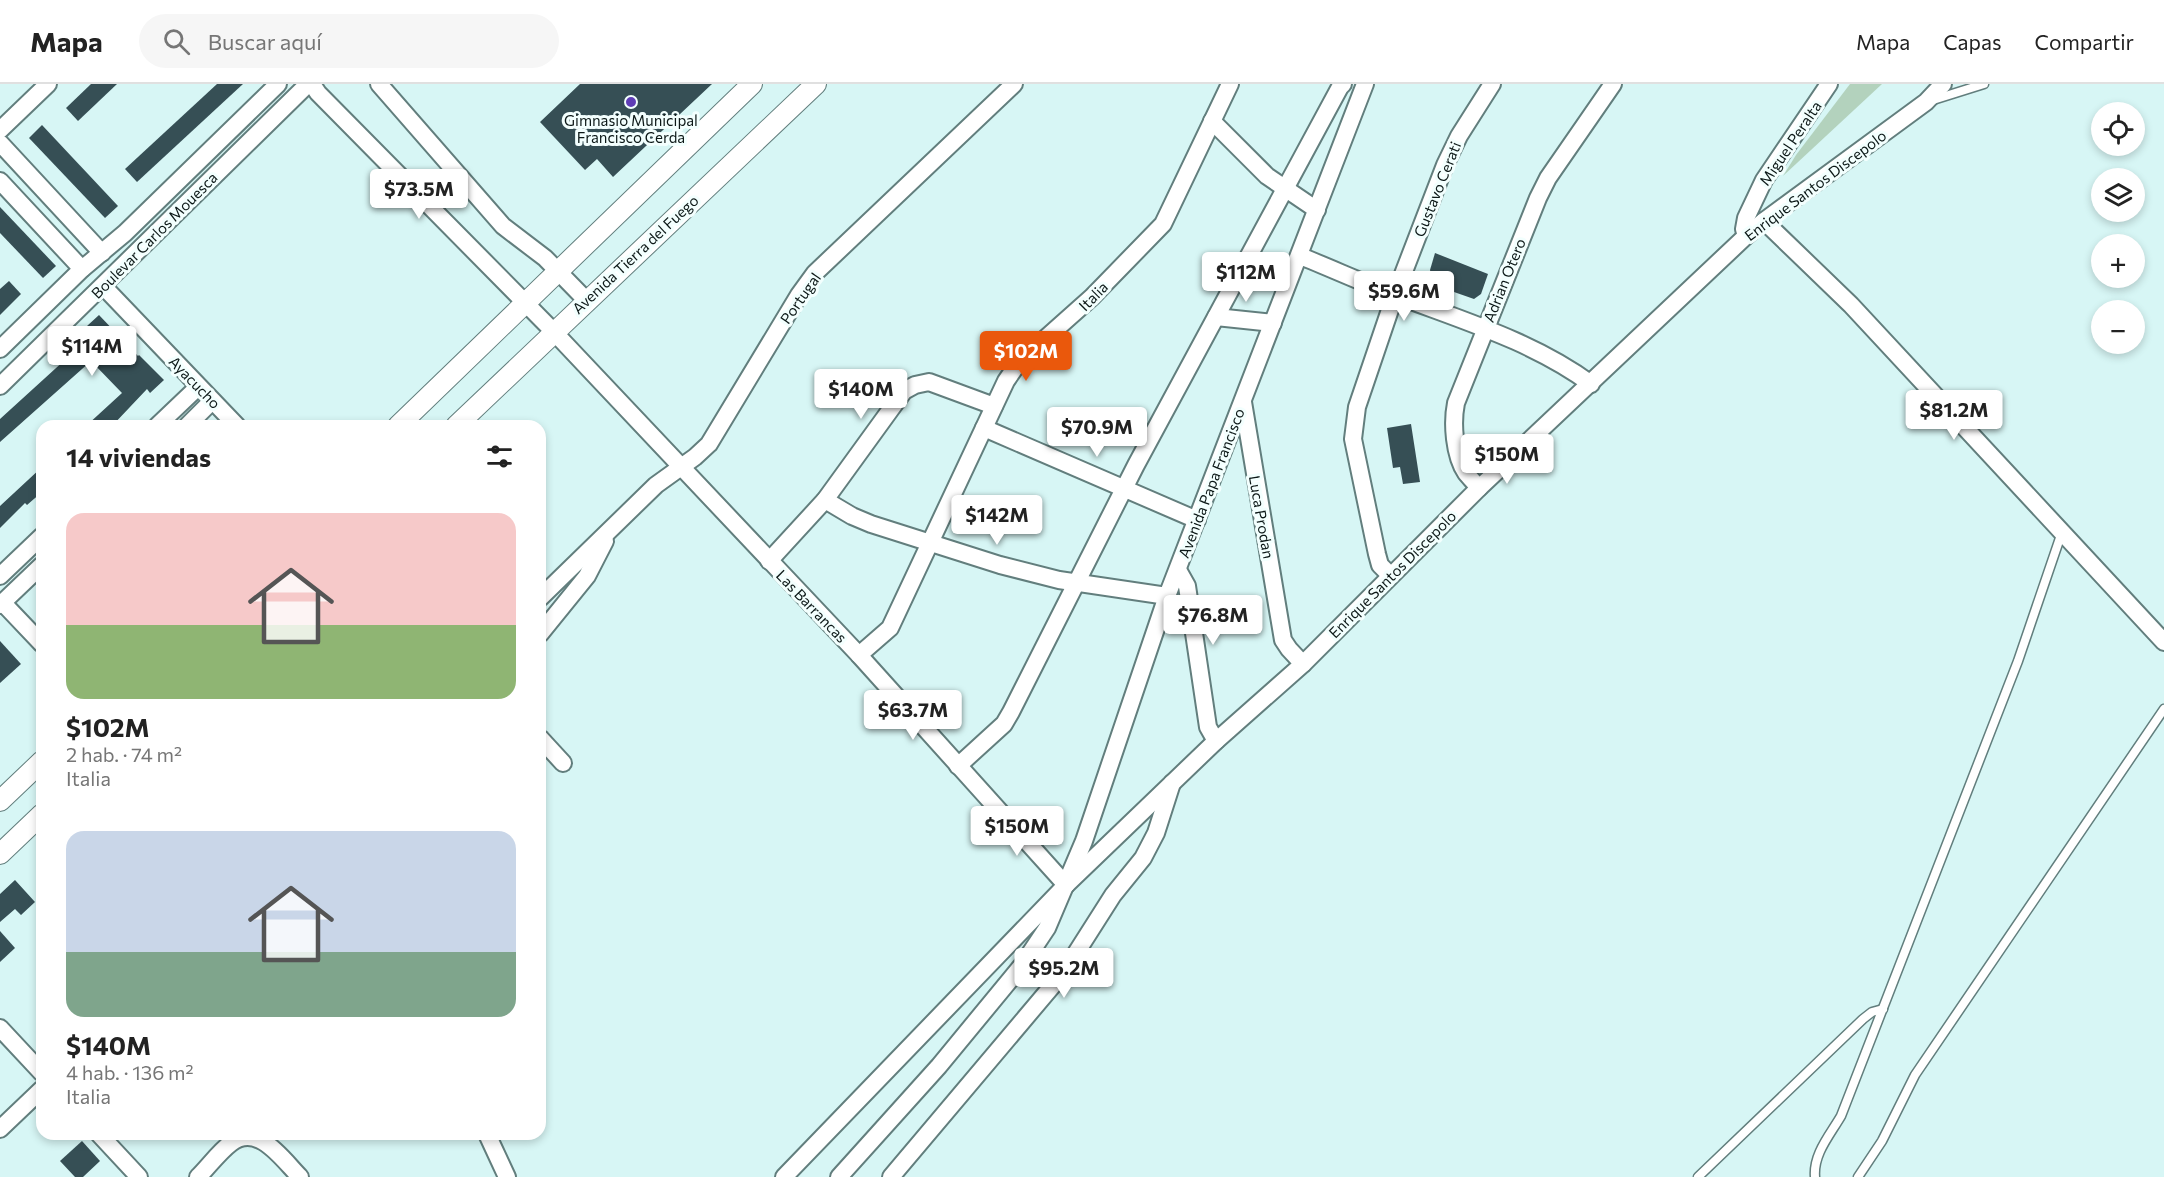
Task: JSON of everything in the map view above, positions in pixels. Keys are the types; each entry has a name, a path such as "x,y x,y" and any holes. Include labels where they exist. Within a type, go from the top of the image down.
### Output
{"street":[{"path":"0,130 48,84"},
{"name":"Boulevar Carlos Mouesca","path":"0,349 279,84"},
{"name":"Boulevar Carlos Mouesca","path":"0,386 310,84"},
{"name":"Las Barrancas","path":"310,84 554,332 859,655 1066,885"},
{"path":"379,84 503,226 545,258 586,300"},
{"path":"404,420 752,84"},
{"name":"Avenida Tierra del Fuego","path":"462,420 816,84"},
{"name":"Portugal","path":"546,592 656,485 709,444 793,305 815,273 1014,84"},
{"name":"Italia","path":"859,655 890,628 1006,381 1019,362 1092,297 1164,224 1230,84"},
{"path":"958,765 1004,724 1124,488 1343,84"},
{"name":"Avenida Papa Francisco","path":"839,1177 939,1066 1023,964 1047,928 1088,830 1167,596 1365,84"},
{"name":"Gustavo Cerati","path":"1390,575 1380,565 1377,554 1353,439 1357,407 1395,295 1445,165 1459,136 1492,84"},
{"name":"Adrian Otero","path":"1479,488 1465,472 1453,432 1456,403 1538,198 1548,178 1613,84"},
{"name":"Miguel Peralta","path":"1746,236 1744,229 1746,218 1764,180 1829,84"},
{"name":"Enrique Santos Discepolo","path":"784,1177 1066,885 1216,741 1303,664 1479,488 1746,236 1926,102 1941,85"},
{"path":"1212,121 1268,176 1317,210"},
{"path":"0,143 102,253"},
{"path":"0,180 82,269"},
{"path":"1764,221 1851,305 2164,642"},
{"path":"1300,255 1395,295 1485,328 1568,367 1591,384"},
{"name":"Ayacucho","path":"103,286 231,420"},
{"path":"1215,317 1273,323"},
{"path":"769,561 825,500 903,392 915,385 929,382 994,406"},
{"path":"163,420 198,387"},
{"name":"Luca Prodan","path":"1242,400 1283,640 1288,649 1303,664"},
{"path":"193,420 212,401"},
{"path":"984,428 1197,520"},
{"path":"825,500 872,525 1000,565 1075,584 1167,596"},
{"name":"Portugal","path":"546,627 587,576 610,530"},
{"path":"0,576 36,542"},
{"path":"1178,570 1186,586 1208,727 1216,741"},
{"path":"36,571 1,604 36,638"},
{"path":"546,744 564,763"},
{"path":"0,801 36,767"},
{"path":"891,1177 1064,972 1113,895 1143,858 1156,834 1172,783"},
{"path":"0,854 36,820"},
{"path":"0,1028 36,1067"},
{"path":"0,1129 36,1095"},
{"path":"105,1140 140,1177"},
{"path":"198,1177 229,1140"},
{"path":"261,1140 271,1146 300,1177"},
{"path":"490,1140 507,1177"}],"lane":[{"path":"1926,102 1984,84"},
{"path":"1815,1177 1814,1168 1820,1151 1841,1116 2018,661 2062,532"},
{"path":"1858,1177 1882,1141 1915,1075 2164,709"},
{"path":"1698,1177 1863,1019 1883,1008"}],"green space":[{"path":"1850,84 1882,84 1783,176 1796,155"}],"building":[{"path":"91,84 117,84 78,121 66,108"},
{"path":"217,84 243,84 137,182 125,169"},
{"path":"580,84 712,84 613,177 597,159 585,170 540,122"},
{"path":"42,125 118,206 105,218 29,138"},
{"path":"0,207 56,266 43,278 0,233"},
{"path":"1435,253 1488,274 1481,294 1474,299 1434,285 1430,270"},
{"path":"9,281 21,294 0,315 0,289"},
{"path":"99,315 164,380 150,393 147,389 118,420 93,420 122,393 91,361 0,442 0,419 78,348 76,345 91,331 87,326"},
{"path":"1411,424 1420,482 1403,484 1400,467 1393,468 1387,428"},
{"path":"36,473 36,497 27,505 25,503 0,528 0,506"},
{"path":"0,641 21,664 0,683"},
{"path":"15,880 35,902 21,915 15,909 0,922 0,894"},
{"path":"0,931 15,948 0,962"},
{"path":"82,1141 100,1161 83,1177 75,1177 60,1161"}],"place":[{"name":"Gimnasio Municipal Francisco Cerda","path":"631,102"}]}
